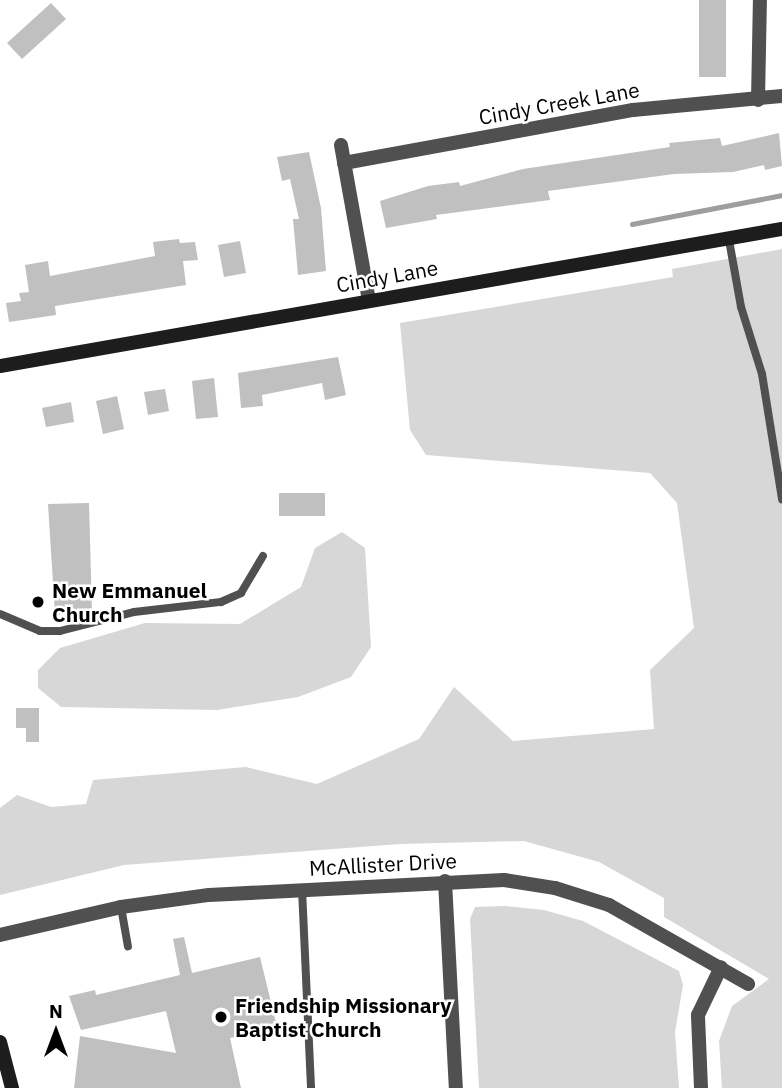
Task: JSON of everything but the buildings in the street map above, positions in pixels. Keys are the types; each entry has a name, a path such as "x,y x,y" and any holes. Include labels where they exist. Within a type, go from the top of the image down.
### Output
{"main road":[{"name":"Cindy Lane","path":"0,366 782,229"},
{"path":"0,1042 12,1088"}],"street":[{"path":"758,100 760,0"},
{"name":"Cindy Creek Lane","path":"344,163 633,110 782,96"},
{"path":"341,145 369,300"},
{"name":"McAllister Drive","path":"0,935 121,907 302,889 505,880 583,895 635,916 748,984"},
{"path":"445,881 456,1088"},
{"path":"701,1088 698,1015 721,967"}],"lane":[{"path":"729,240 741,307 762,374 782,499"},
{"path":"0,607 0,614 40,631 60,631 135,612 221,602 241,593 263,556"},
{"path":"302,889 311,1088"},
{"path":"121,907 128,946"}],"shaded area":[{"path":"782,249 782,1088 722,1088 719,1041 732,1006 769,979 664,917 664,898 599,862 524,841 400,844 124,865 0,895 0,808 17,795 51,807 86,804 93,780 246,767 317,784 419,739 454,687 513,741 654,729 650,670 694,628 677,503 650,473 426,455 410,430 400,323 673,277 672,269"},
{"path":"342,532 365,548 371,647 351,677 298,697 217,710 61,707 38,688 38,670 60,648 145,623 240,624 301,587 315,548"},
{"path":"505,906 544,910 583,921 679,971 683,985 675,1032 679,1088 479,1088 470,919 475,907"}],"waterway":[{"path":"632,224 782,195"}],"place":[{"name":"New Emmanuel Church","path":"38,602"},
{"name":"Friendship Missionary Baptist Church","path":"221,1017"}]}
